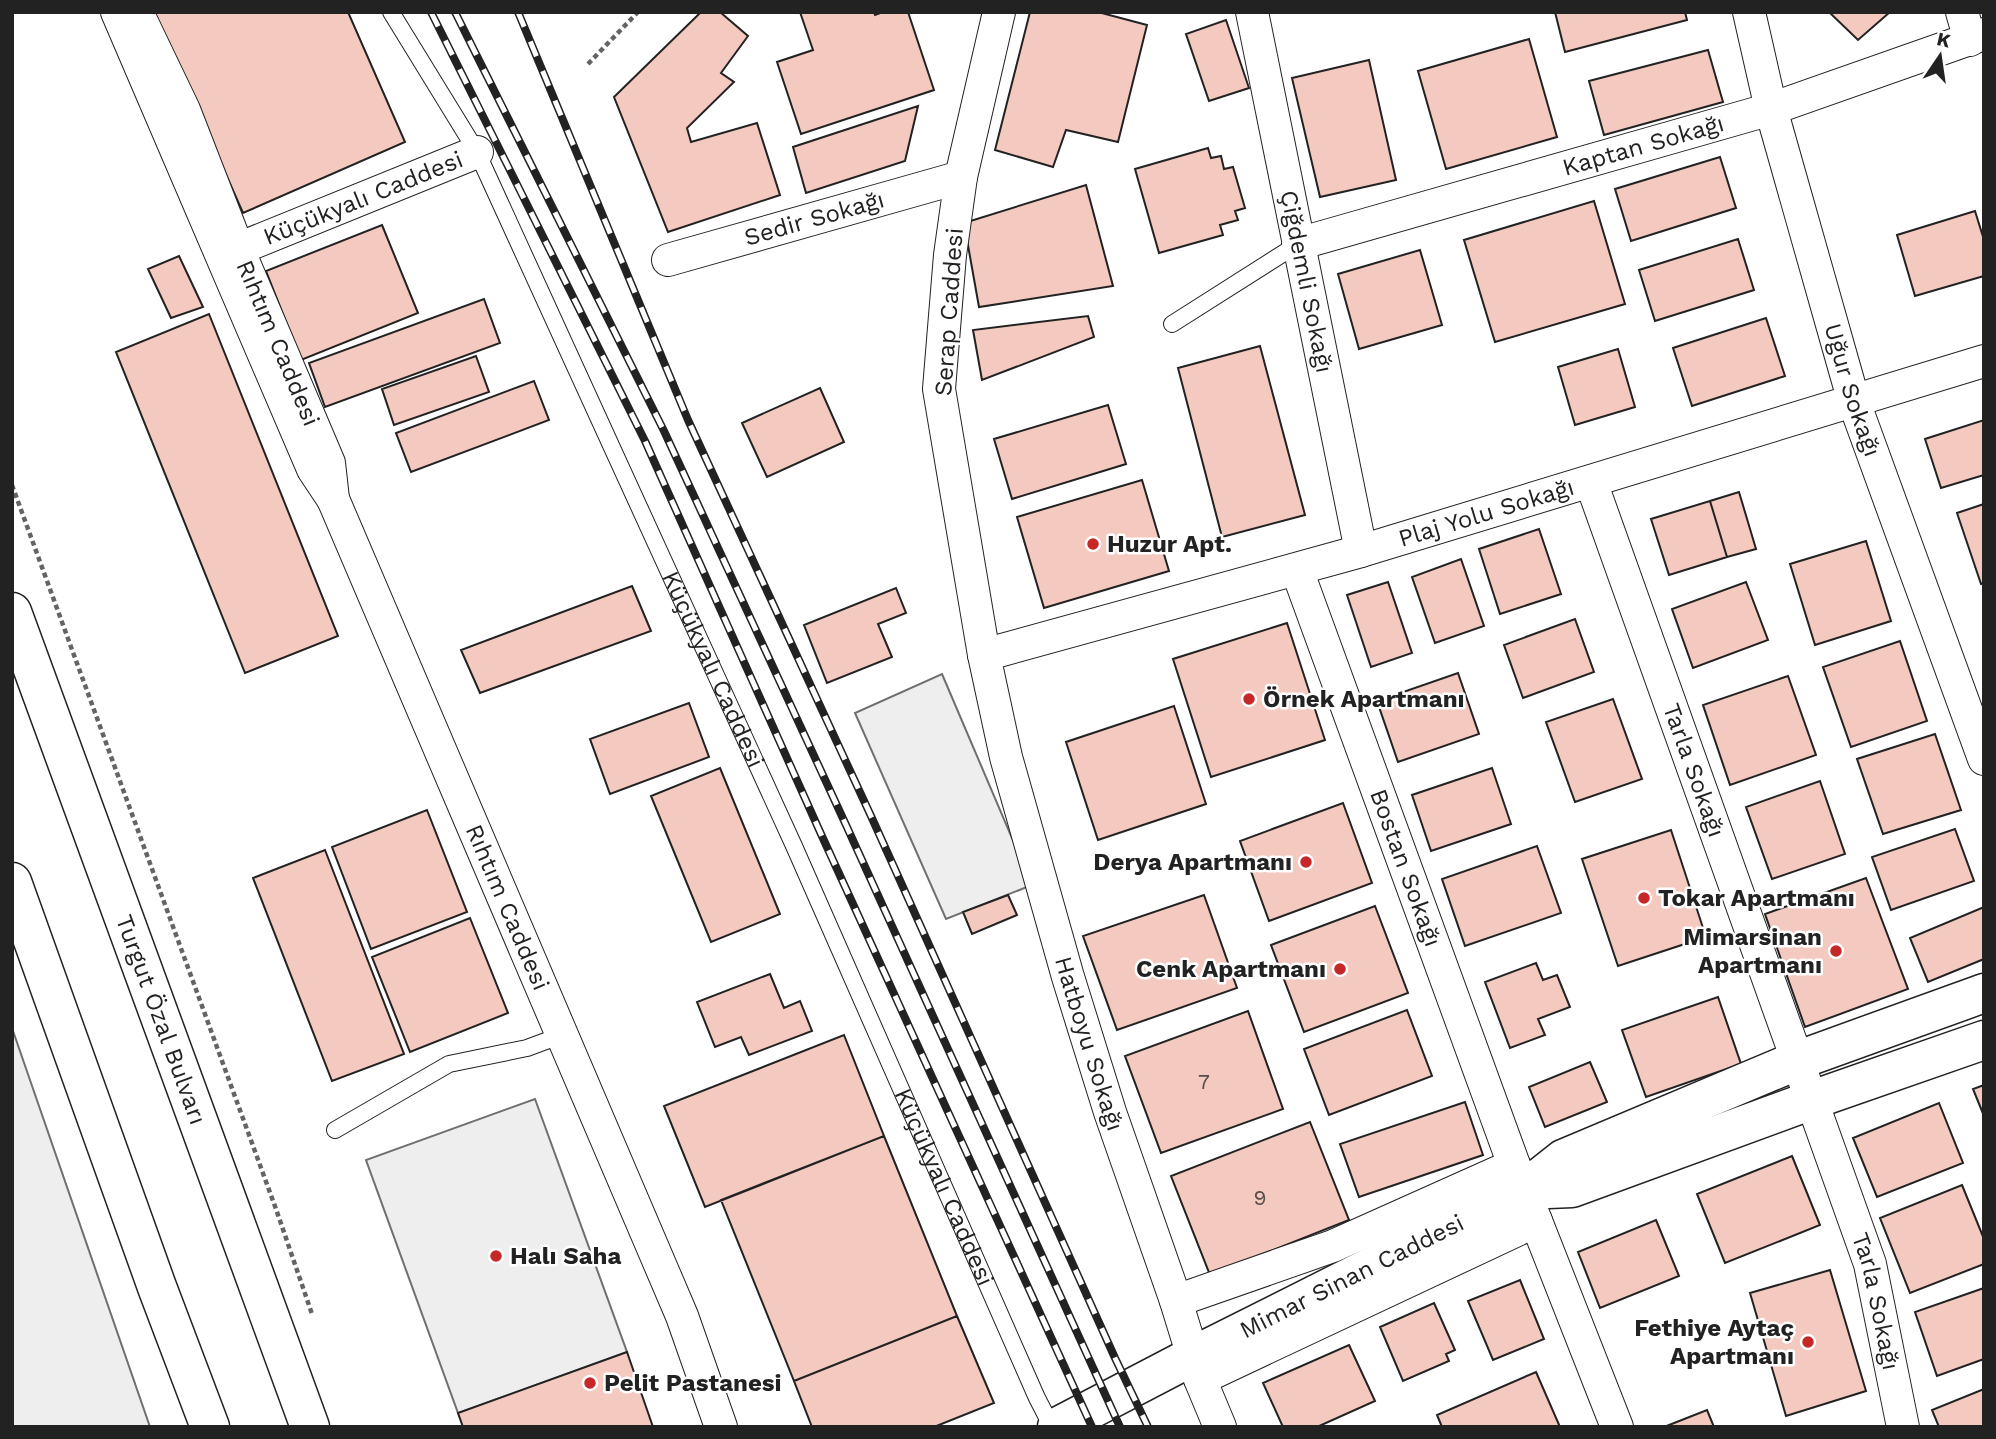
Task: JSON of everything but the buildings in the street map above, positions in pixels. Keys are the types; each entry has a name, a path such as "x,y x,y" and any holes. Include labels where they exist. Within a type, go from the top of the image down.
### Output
{"main road":[{"name":"Turgut Özal Bulvarı","path":"12,612 310,1427"},
{"path":"12,882 210,1427"},
{"name":"Mimar Sinan Caddesi","path":"1047,1413 1191,1366 1525,1192 1563,1159 1796,1060 1984,993"},
{"name":"Mimar Sinan Caddesi","path":"1525,1192 1572,1188 1984,1040"}],"street":[{"path":"117,12 205,192"},
{"path":"137,12 184,110 205,192"},
{"name":"Serap Caddesi","path":"984,655 939,389 950,255 961,177 999,12"},
{"name":"Çiğdemli Sokağı","path":"1252,12 1361,551"},
{"name":"Uğur Sokağı","path":"1749,12 1771,109 1854,402 1984,759"},
{"name":"Kaptan Sokağı","path":"1298,244 1771,109 1972,29"},
{"name":"Küçükyalı Caddesi","path":"238,249 477,152"},
{"name":"Sedir Sokağı","path":"668,260 961,177"},
{"name":"Rıhtım Caddesi","path":"205,192 238,249 329,463 333,499"},
{"name":"Rıhtım Caddesi","path":"205,192 313,469 333,499 682,1316 721,1427"},
{"name":"Plaj Yolu Sokağı","path":"984,655 1361,551 1984,361"},
{"name":"Tarla Sokağı","path":"1591,482 1796,1060"},
{"name":"Bostan Sokağı","path":"1297,569 1525,1192 1617,1427"},
{"name":"Hatboyu Sokağı","path":"984,655 1006,757 1064,964 1110,1112 1175,1301 1191,1366 1220,1427"},
{"path":"1796,1060 1812,1100"},
{"name":"Tarla Sokağı","path":"1812,1100 1870,1264 1903,1427"},
{"name":"Mimar Sinan Caddesi","path":"1175,1301 1334,1246 1525,1192"},
{"name":"Rıhtım Caddesi","path":"682,1316 700,1384 700,1427"}],"lane":[{"path":"391,12 477,152"},
{"name":"Küçükyalı Caddesi","path":"477,152 800,858 1052,1427"},
{"path":"1172,324 1298,244"},
{"path":"335,1130 449,1064 527,1048 562,1035"}],"path":[{"path":"588,64 638,12"},
{"path":"12,485 244,1121 315,1324"}],"shaded area":[{"path":"942,674 1032,885 946,919 855,713"},
{"path":"12,1028 150,1427 12,1427"},
{"name":"Halı Saha","path":"535,1099 627,1352 458,1413 366,1160"}],"railway":[{"path":"431,12 645,441 1092,1427"},
{"path":"455,12 664,431 1120,1427"},
{"path":"518,12 688,420 1148,1427"}],"place":[{"name":"Huzur Apt.","path":"1093,544"},
{"name":"Örnek Apartmanı","path":"1249,699"},
{"name":"Derya Apartmanı","path":"1306,862"},
{"name":"Tokar Apartmanı","path":"1644,898"},
{"name":"Mimarsinan Apartmanı","path":"1836,951"},
{"name":"Cenk Apartmanı","path":"1340,969"},
{"name":"Halı Saha","path":"496,1256"},
{"name":"Fethiye Aytaç Apartmanı","path":"1808,1342"},
{"name":"Pelit Pastanesi","path":"590,1383"}]}
